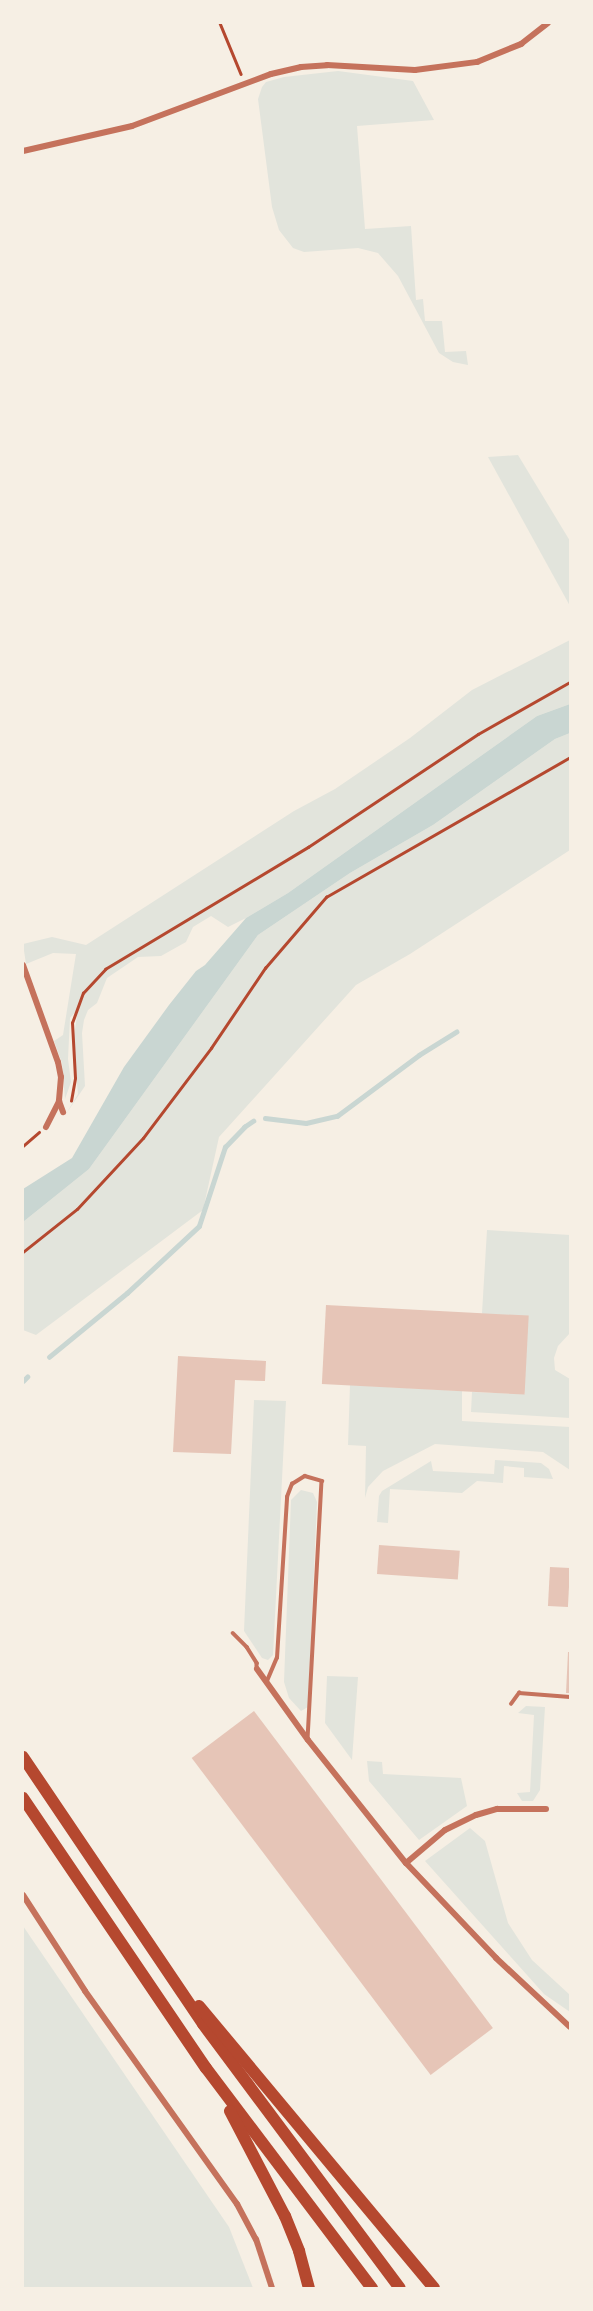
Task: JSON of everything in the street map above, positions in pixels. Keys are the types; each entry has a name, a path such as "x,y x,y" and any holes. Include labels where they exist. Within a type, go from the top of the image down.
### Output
{"highway":[{"path":"23,1757 140,1935 275,2124 400,2288"},
{"path":"23,1798 206,2068 372,2288"},
{"path":"140,1935 434,2288"},
{"path":"206,2068 285,2216 299,2251 309,2288"}],"street":[{"path":"23,151 132,126 271,74 327,65 399,70 454,68 500,55 548,23"},
{"path":"23,965 61,1077 59,1101 46,1127"},
{"path":"59,1101 63,1112"},
{"path":"257,1669 308,1740 406,1863 496,1958 570,2027"},
{"path":"406,1863 446,1830 476,1815 497,1809 546,1809"},
{"path":"23,1895 85,1991 237,2204 256,2239 271,2288"}],"lane":[{"path":"266,1682 277,1658 287,1497 292,1485 305,1476 322,1481 308,1740"},
{"path":"233,1633 247,1647 257,1663 257,1669"},
{"path":"511,1704 519,1693 570,1697"}],"path":[{"path":"220,23 245,84"},
{"path":"63,1112 74,1094 72,1023 83,993 92,980 308,847 478,734 570,682"},
{"path":"23,1252 78,1209 143,1138 211,1048 265,968 326,897 570,757"}],"shaded area":[{"path":"338,71 413,81 434,120 357,126 365,229 411,226 416,300 423,299 425,321 442,321 445,352 466,351 468,365 453,362 439,353 398,276 378,253 358,248 304,252 293,248 279,230 272,207 258,99 262,87 266,82 284,77"},
{"path":"518,455 570,541 570,606 488,457"},
{"path":"570,640 570,704 537,716 288,893 246,918 228,927 211,916 193,927 186,942 161,956 138,957 107,978 97,1003 88,1010 84,1020 82,1033 85,1086 66,1114 78,1094 73,1043 78,1009 70,1018 68,1059 71,1082 65,1099 62,1063 54,1041 63,1035 76,954 53,953 26,964 23,944 52,937 86,945 294,811 335,789 410,738 472,690"},
{"path":"570,704 570,733 555,739 433,825 350,873 258,935 89,1169 23,1222 23,1189 72,1158 124,1067 196,971 205,965 246,918 288,893 537,716"},
{"path":"570,733 570,850 410,954 356,985 219,1137 203,1210 36,1335 23,1330 23,1222 89,1169 258,935 350,873 433,825 555,739"},
{"path":"487,1230 570,1235 570,1333 558,1346 554,1358 555,1370 570,1379 570,1418 471,1412 472,1392 525,1394 482,1313"},
{"path":"350,1385 462,1391 462,1421 570,1427 570,1470 543,1452 435,1444 383,1471 368,1487 365,1498 366,1446 348,1445"},
{"path":"254,1400 286,1401 273,1655 268,1660 262,1658 244,1631"},
{"path":"495,1460 541,1463 549,1469 553,1479 524,1477 524,1468 504,1466 503,1483 477,1481 462,1493 390,1489 388,1523 377,1522 379,1496 382,1491 431,1461 433,1471 494,1474"},
{"path":"301,1490 313,1493 317,1502 308,1707 301,1711 289,1698 284,1682 291,1500"},
{"path":"327,1676 358,1677 352,1760 325,1723"},
{"path":"526,1706 545,1707 540,1790 533,1801 522,1801 517,1793 530,1792 534,1715 518,1713"},
{"path":"367,1761 382,1762 383,1774 461,1778 467,1806 419,1840 369,1781"},
{"path":"470,1828 485,1841 508,1923 532,1960 570,1995 570,2012 544,1994 425,1861"},
{"path":"23,1926 229,2227 253,2288 23,2288"}],"building":[{"path":"326,1305 529,1316 525,1395 322,1384"},
{"path":"178,1356 266,1361 265,1381 235,1380 231,1454 173,1452"},
{"path":"379,1545 460,1551 458,1580 377,1574"},
{"path":"550,1567 570,1568 568,1607 548,1606"},
{"path":"568,1652 570,1693 566,1693"},
{"path":"254,1711 493,2028 431,2075 192,1758"}],"waterway":[{"path":"265,1118 306,1123 337,1116 419,1055 456,1032"},
{"path":"49,1357 127,1293 199,1226 225,1147 253,1121"},
{"path":"23,1381 27,1377"}]}
